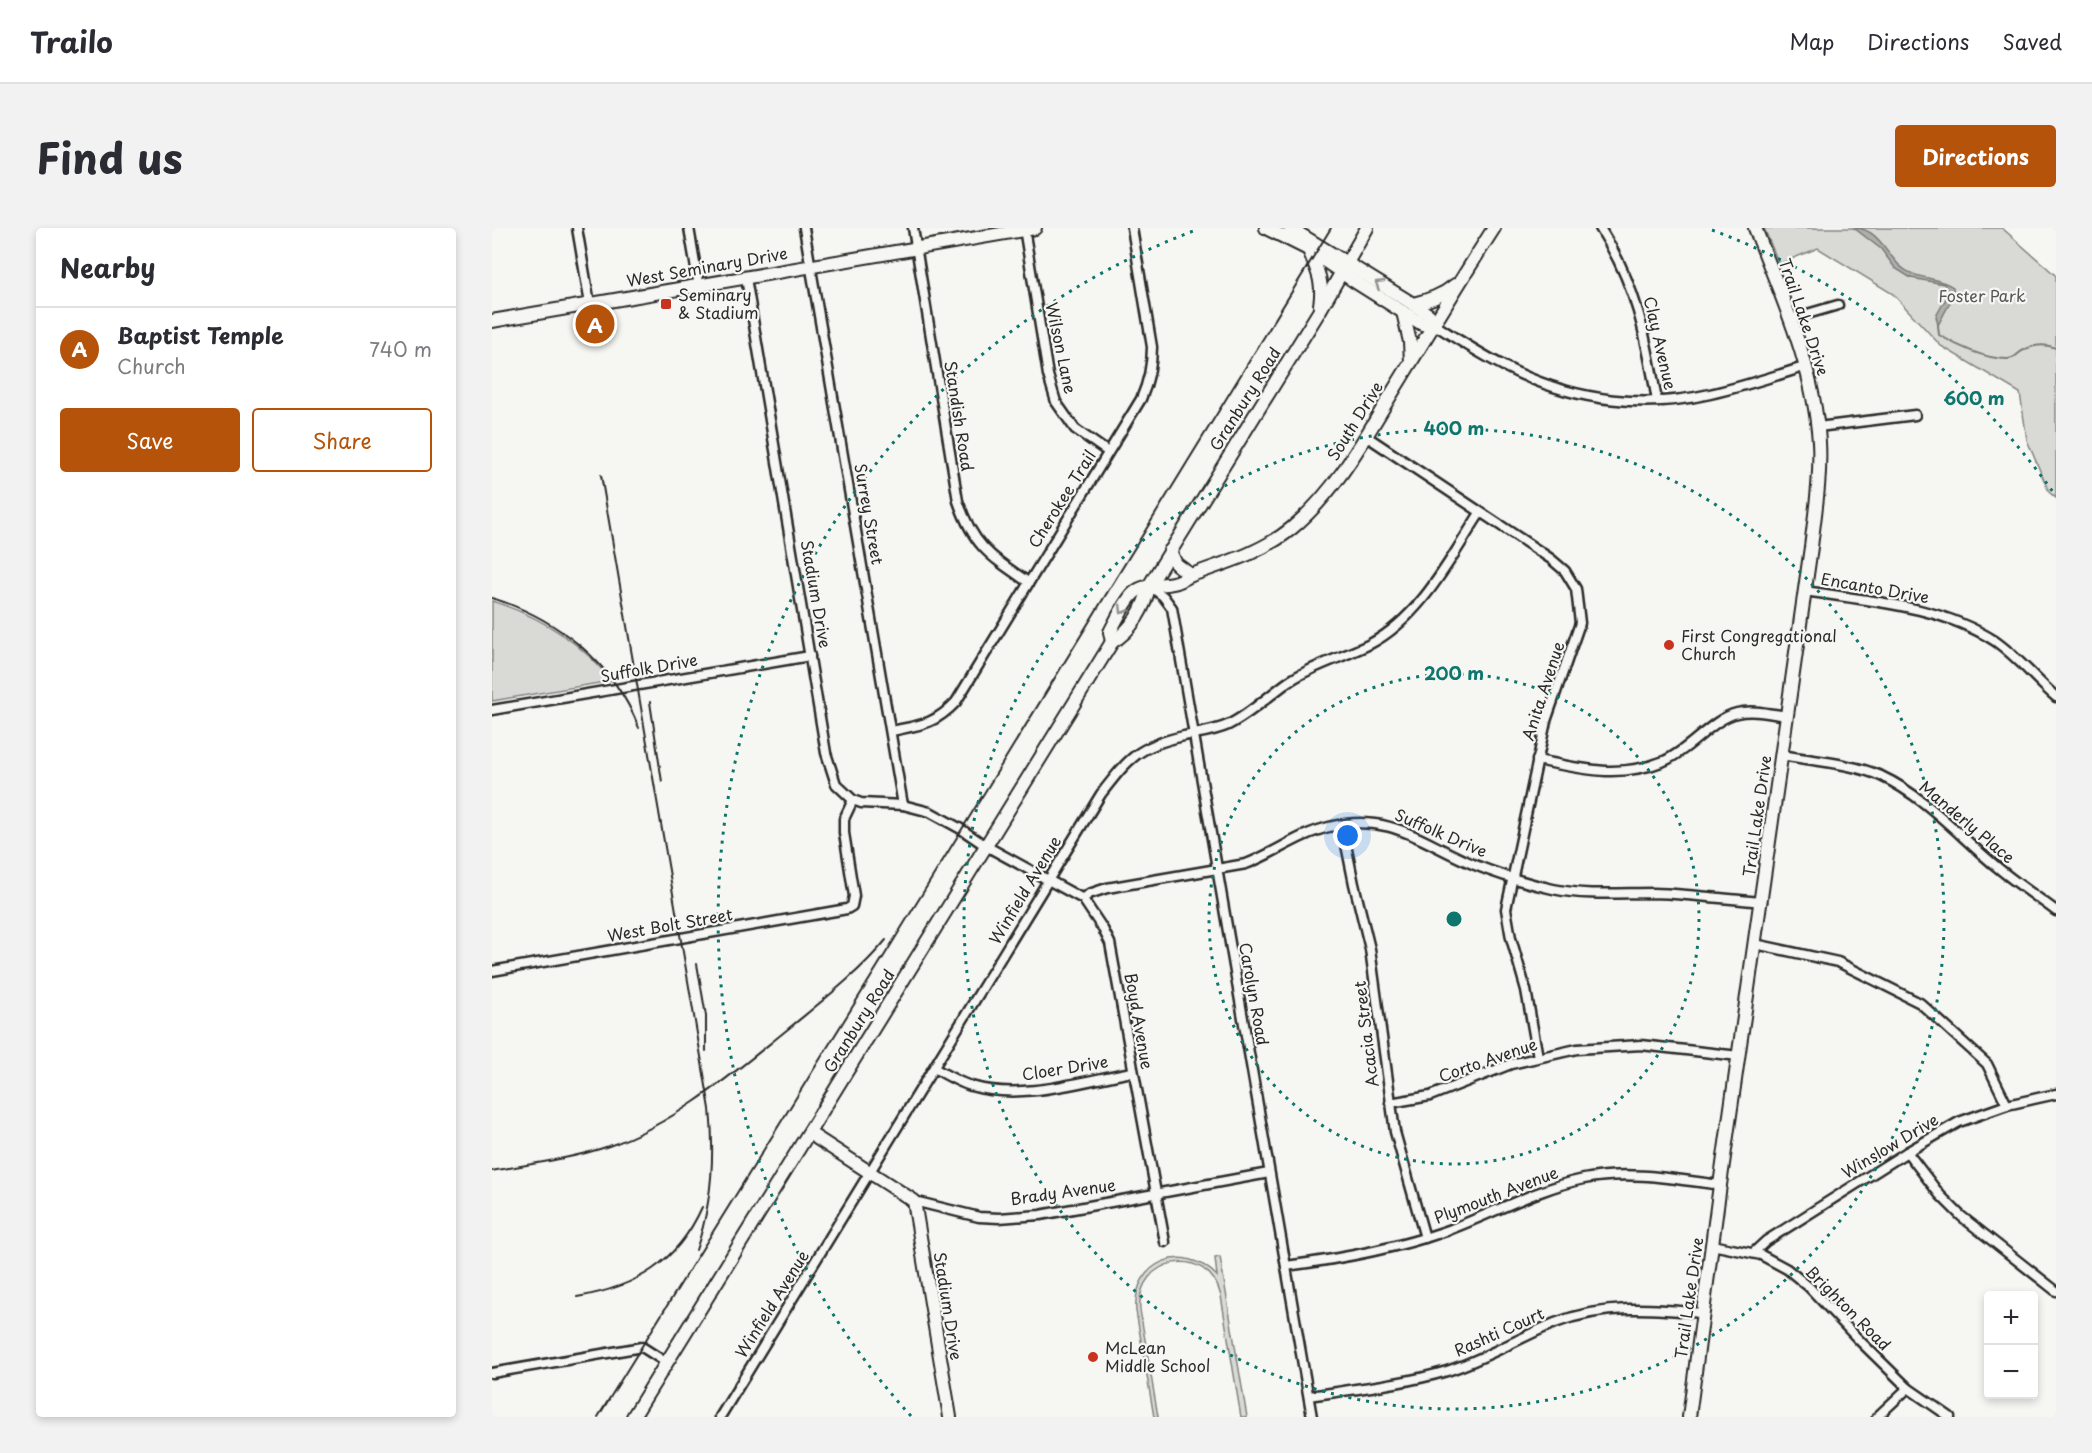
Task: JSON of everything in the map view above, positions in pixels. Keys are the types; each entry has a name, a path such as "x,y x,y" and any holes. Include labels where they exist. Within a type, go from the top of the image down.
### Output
{"street":[{"path":"577,228 590,304"},
{"path":"689,228 699,286"},
{"name":"Surrey Street","path":"804,228 903,806"},
{"name":"Standish Road","path":"913,228 958,501 966,524 981,547 990,556 1028,582"},
{"name":"Cherokee Trail","path":"891,731 936,720 956,702 1142,399 1149,382 1152,347 1132,228"},
{"path":"1266,228 1343,268 1408,308 1429,315 1435,325 1509,368 1564,391 1618,400 1657,401 1711,394 1806,366"},
{"path":"1290,228 1343,268"},
{"name":"Granbury Road","path":"633,1417 1112,642 1124,635 1146,601 1149,586 1320,310 1367,228"},
{"name":"South Drive","path":"1149,586 1176,582 1242,558 1274,542 1323,498 1347,468 1460,280 1494,228"},
{"name":"Clay Avenue","path":"1600,228 1620,263 1638,305 1657,401"},
{"name":"Trail Lake Drive","path":"1689,1417 1818,489 1818,427 1806,366 1791,319 1755,228"},
{"name":"West Seminary Drive","path":"492,321 1028,229"},
{"name":"Wilson Lane","path":"1028,229 1050,382 1056,402 1076,429 1108,452"},
{"path":"1308,249 1320,276 1322,293 1320,310"},
{"name":"Stadium Drive","path":"746,278 825,753 836,784 853,800"},
{"path":"1408,308 1448,291 1460,280"},
{"path":"1791,319 1838,304"},
{"path":"1408,308 1412,362"},
{"path":"1818,427 1915,415"},
{"name":"Anita Avenue","path":"1366,436 1551,559 1565,571 1576,589 1580,622 1546,720 1506,909 1511,938 1526,990 1538,1057"},
{"name":"Winfield Avenue","path":"720,1417 1101,794 1132,756 1150,745 1227,725 1292,680 1323,663 1371,643 1404,620 1434,584 1480,513"},
{"path":"1170,551 1176,564 1191,575"},
{"name":"Carolyn Road","path":"1149,586 1163,596 1172,608 1312,1417"},
{"name":"Encanto Drive","path":"1805,591 1912,608 1967,626 1994,641 2015,657 2056,697"},
{"name":"Suffolk Drive","path":"492,710 810,656"},
{"path":"1537,760 1595,771 1632,770 1656,764 1674,756 1731,715 1752,711 1787,716"},
{"name":"Manderly Place","path":"1782,755 1853,767 1879,775 1892,782 1918,799 1997,868 2056,911"},
{"path":"853,800 930,812 1048,881"},
{"name":"West Bolt Street","path":"492,971 841,910 852,906 854,896 844,833 844,819 853,800"},
{"name":"Suffolk Drive","path":"1083,899 1089,894 1107,888 1246,864 1312,832 1342,825 1379,824 1403,830 1473,864 1512,878 1554,889 1585,894 1672,894 1762,902"},
{"name":"Acacia Street","path":"1342,825 1370,949 1390,1103 1402,1161 1425,1238"},
{"name":"Boyd Avenue","path":"1048,881 1083,899 1110,943 1164,1242"},
{"path":"1755,944 1839,962 1920,1003 1987,1064 2007,1105"},
{"name":"Corto Avenue","path":"1390,1103 1430,1096 1511,1064 1587,1048 1641,1045 1739,1056"},
{"name":"Cloer Drive","path":"934,1068 957,1081 972,1086 990,1090 1031,1091 1132,1072"},
{"name":"Winslow Drive","path":"1753,1253 1766,1240 1959,1122 2007,1105 2056,1094"},
{"name":"Brady Avenue","path":"809,1132 914,1201 962,1214 999,1218 1040,1215 1269,1173"},
{"path":"1907,1152 1940,1195 1961,1216 2056,1291"},
{"name":"Plymouth Avenue","path":"1286,1266 1354,1256 1425,1238 1548,1189 1585,1179 1648,1176 1720,1185"},
{"name":"Stadium Drive","path":"914,1201 950,1417"},
{"name":"Brighton Road","path":"1712,1245 1753,1253 1769,1258 1782,1266 1809,1287 1908,1388 1950,1417"},
{"name":"Rashti Court","path":"1308,1396 1444,1372 1481,1360 1556,1323 1594,1312 1635,1308 1703,1313"},
{"path":"492,1373 642,1347 667,1363"},
{"path":"1877,1417 1908,1388"}],"green space":[{"name":"Foster Park","path":"1764,228 2002,228 2053,273 2056,276 2056,498 2049,492 2027,440 2020,393 1941,346 1893,294 1818,248 1779,264"},
{"path":"492,601 542,622 573,642 611,681 492,701"},
{"path":"1220,1257 1247,1417 1241,1417 1221,1296 1214,1279 1202,1268 1188,1263 1174,1263 1160,1268 1149,1278 1142,1292 1140,1310 1158,1417 1154,1417 1136,1311 1137,1294 1142,1280 1151,1269 1163,1262 1176,1259 1190,1260 1204,1265 1217,1276 1215,1258"}],"shaded area":[{"path":"1854,228 1869,232 1881,242 1900,266 1912,274 1940,281 1953,287 1954,295 1938,325 1936,316 1948,295 1944,284 1911,278 1895,268 1881,249"}],"waterway":[{"path":"1938,325 1939,335 1990,357 2010,359 2032,347 2056,348"}],"railway":[{"path":"598,1417 1331,228"},
{"path":"601,475 710,1109 711,1180 706,1215 696,1250"},
{"path":"492,598 539,618 580,646 615,683 639,728"},
{"path":"650,702 662,782"},
{"path":"492,1171 595,1151 658,1124 703,1095 746,1063 839,987 886,940"},
{"path":"697,964 706,1016 706,1051"},
{"path":"577,1297 618,1287 652,1269 680,1243 692,1227 702,1207"}],"place":[{"name":"Seminary & Stadium","path":"666,304"},
{"name":"Baptist Temple","path":"595,324"},
{"name":"First Congregational Church","path":"1669,645"},
{"name":"McLean Middle School","path":"1093,1357"}]}
